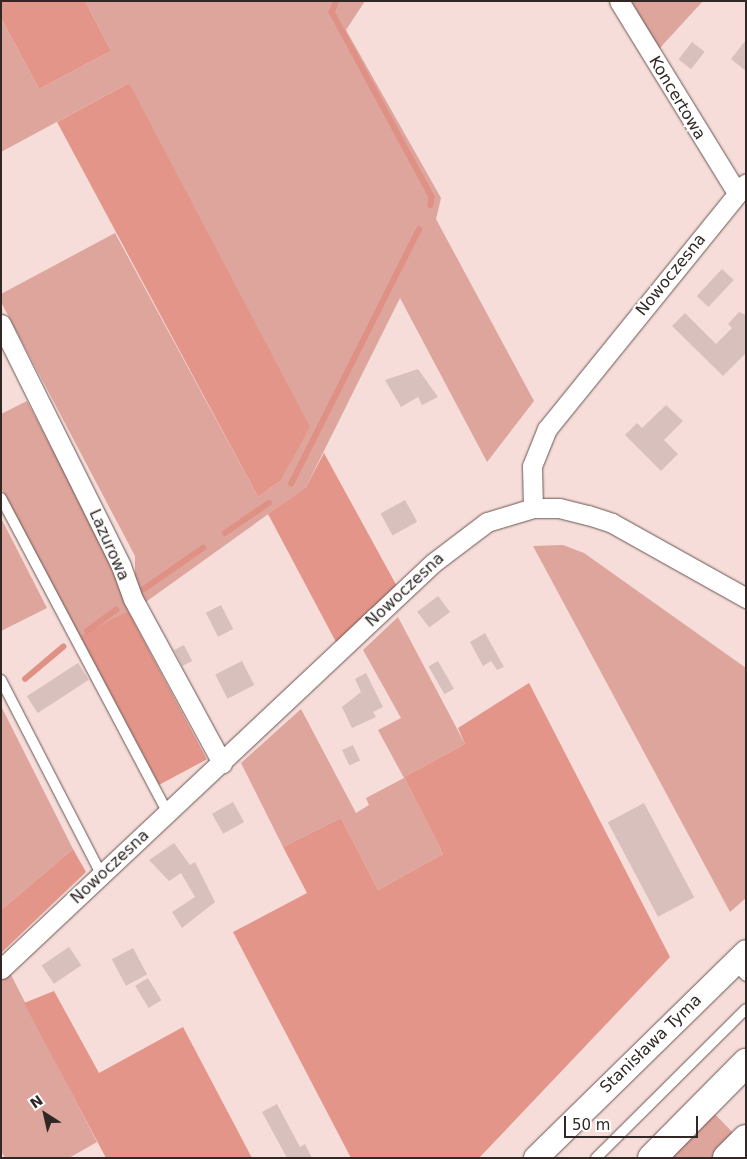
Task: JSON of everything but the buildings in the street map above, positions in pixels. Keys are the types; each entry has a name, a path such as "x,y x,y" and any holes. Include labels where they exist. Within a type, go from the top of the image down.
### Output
{"highway":[{"path":"652,1158 746,1063"}],"street":[{"name":"Koncertowa","path":"619,1 741,188"},
{"name":"Nowoczesna","path":"1,969 456,542 487,522 533,508 532,466 547,429 741,188"},
{"name":"Lazurowa","path":"1,324 121,566 133,599 222,763"},
{"path":"533,508 559,508 612,523 746,598"},
{"name":"Stanisława Tyma","path":"536,1158 742,964"}],"lane":[{"path":"1,498 168,813"},
{"path":"1,680 102,874"},
{"path":"596,1158 746,1009"},
{"path":"704,1105 746,1077"}],"shaded area":[{"path":"1,1 85,1 111,51 39,89 1,18"},
{"path":"85,1 365,1 346,30 441,198 436,219 534,401 487,462 400,298 306,487 143,604 135,586 135,556 1,302 1,294 115,233 258,497 280,481 129,83 1,152 1,18 39,89 111,51"},
{"path":"631,1 703,1 659,49"},
{"path":"129,83 310,427 280,481 258,497 57,122"},
{"path":"27,401 118,575 128,611 82,640 1,488 1,414"},
{"path":"324,453 399,590 337,644 268,514 306,487"},
{"path":"1,518 47,608 1,631"},
{"path":"563,545 584,553 746,668 746,898 730,912 533,546"},
{"path":"128,611 207,759 159,785 80,636"},
{"path":"398,617 465,744 404,777 443,854 378,890 341,818 283,847 241,763 301,709 356,813 369,805 366,798 404,778 378,730 401,718 363,650"},
{"path":"529,683 670,957 479,1158 351,1158 233,932 307,893 283,847 341,818 378,890 443,854 404,777 465,744 458,728"},
{"path":"1,706 73,849 1,910"},
{"path":"73,849 86,872 1,953 1,910"},
{"path":"10,973 97,1142 69,1158 5,1158 1,1151 1,981"},
{"path":"54,991 99,1073 183,1027 252,1158 106,1158 24,1003"},
{"path":"713,1112 735,1135 711,1158 668,1158"}],"waterway":[{"path":"337,1 332,12 432,197 431,205"},
{"path":"291,484 419,229"},
{"path":"225,533 269,503"},
{"path":"144,589 203,548"},
{"path":"87,631 116,610"},
{"path":"25,679 63,647"}]}
